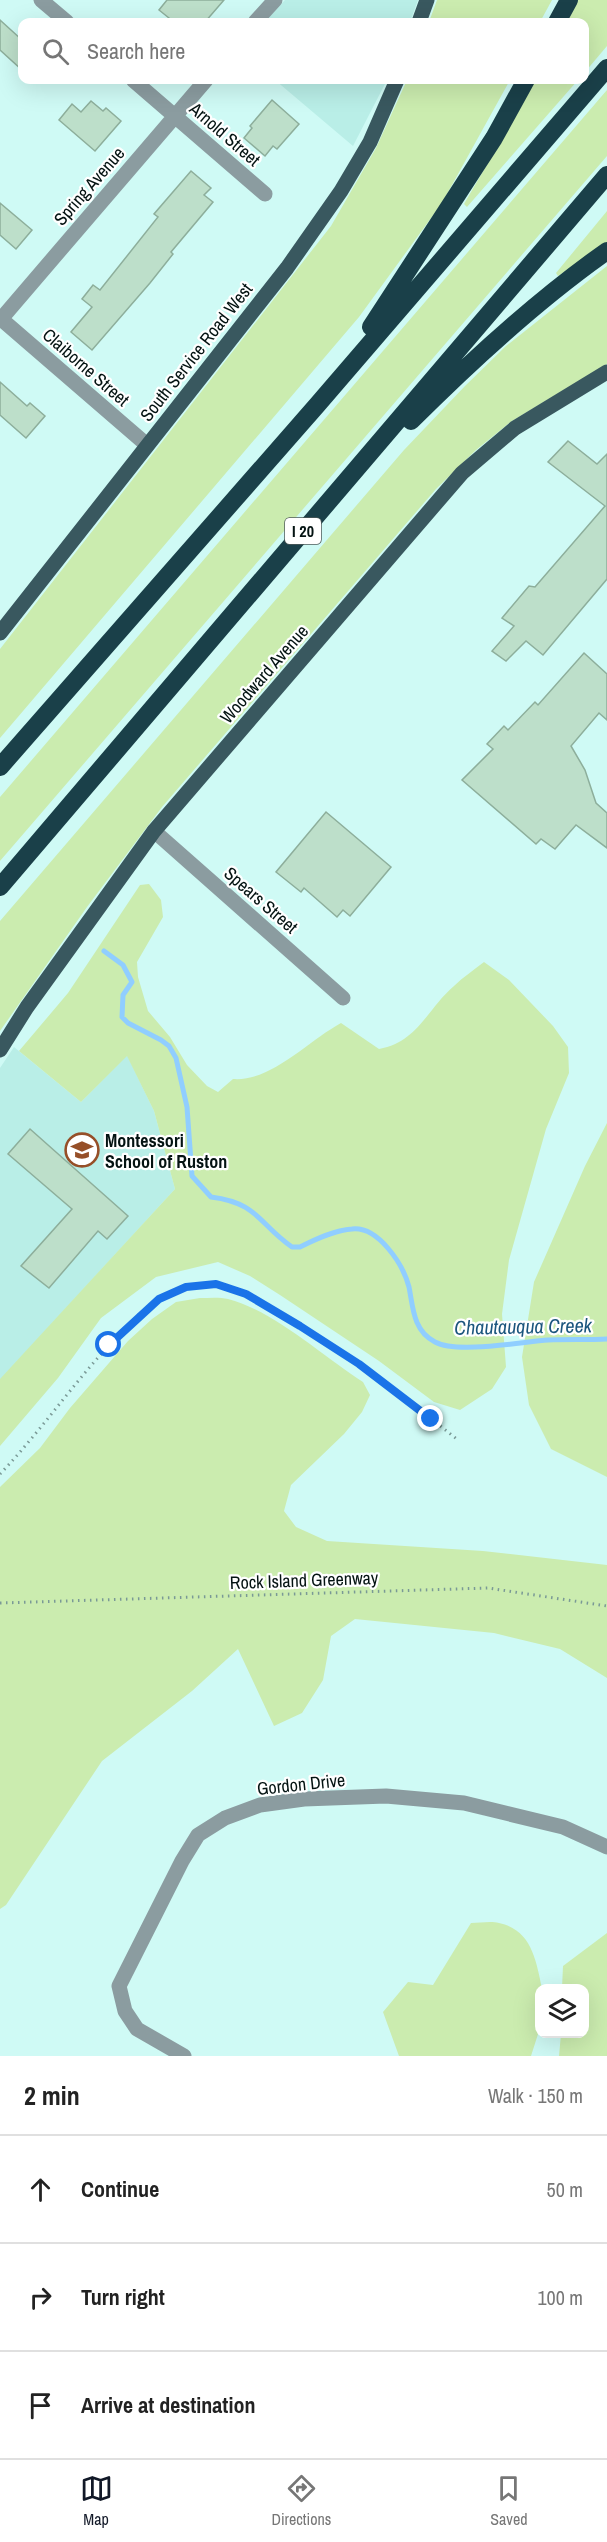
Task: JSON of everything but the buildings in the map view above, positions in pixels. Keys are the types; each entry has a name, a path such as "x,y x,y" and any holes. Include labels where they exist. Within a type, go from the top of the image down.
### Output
{"highway":[{"path":"559,18 569,0"},
{"path":"0,767 318,404 607,68"},
{"path":"318,404 447,214 494,138 524,84"},
{"name":"I 20","path":"0,887 607,175"},
{"path":"326,504 456,376 525,315 607,251"}],"main road":[{"path":"420,18 427,0"},
{"name":"South Service Road West","path":"0,633 287,268 341,191 370,142 395,84"},
{"name":"Woodward Avenue","path":"0,1050 27,1007 154,831 462,473 515,428 607,372"}],"street":[{"path":"41,0 62,18"},
{"path":"258,18 274,0"},
{"name":"Arnold Street","path":"138,84 266,194"},
{"name":"Spring Avenue","path":"1,318 203,84"},
{"name":"Claiborne Street","path":"1,318 147,445"},
{"name":"Spears Street","path":"154,831 342,998"},
{"name":"Gordon Drive","path":"184,2056 137,2029 125,2011 119,1986 198,1834 225,1818 260,1805 304,1799 386,1796 475,1806 564,1827 607,1847"}],"path":[{"path":"0,1474 74,1385 129,1325 159,1299 178,1290 200,1285 216,1284 231,1288 273,1309 359,1364 458,1440"},
{"name":"Rock Island Greenway","path":"0,1603 488,1588 607,1606"}],"shaded area":[{"path":"285,0 418,0 411,18 269,18"},
{"path":"280,84 385,84 353,146"},
{"name":"Montessori School of Ruston","path":"14,1047 81,1102 127,1055 154,1111 175,1189 0,1380 0,1068"}],"green space":[{"path":"437,0 552,0 542,18 430,18"},
{"path":"576,0 607,0 607,46 589,67 589,18 566,18"},
{"path":"405,84 508,84 442,203 359,317 0,738 0,649 331,226 376,148"},
{"path":"531,84 575,84 467,207 464,204"},
{"path":"607,90 607,156 0,861 0,797"},
{"path":"607,211 607,243 558,276 556,273"},
{"path":"607,266 607,364 512,421 476,450 436,489 162,807 87,907 0,1031 0,921 404,450 506,346"},
{"path":"149,884 161,900 163,917 137,962 138,977 148,1011 170,1037 187,1065 207,1086 218,1092 233,1079 261,1074 275,1067 341,1023 379,1049 392,1045 413,1032 445,995 484,962 509,980 553,1026 568,1047 569,1073 546,1129 509,1260 502,1314 506,1367 492,1389 460,1410 434,1402 379,1361 280,1295 250,1276 218,1262 156,1277 101,1318 58,1378 0,1446 0,1379 175,1189 154,1111 127,1056 81,1102 19,1051 68,993 140,885"},
{"path":"607,1123 607,1477 551,1449 529,1405 522,1357 534,1282 585,1166"},
{"path":"200,1298 228,1299 262,1313 363,1382 370,1395 362,1412 344,1434 291,1485 284,1511 296,1527 327,1541 483,1551 607,1565 607,1678 560,1649 494,1633 355,1619 331,1636 323,1680 302,1713 274,1726 238,1649 192,1691 102,1761 6,1905 0,1909 0,1487 40,1448 70,1408 128,1341 152,1319 176,1302"},
{"path":"496,1922 519,1932 531,1948 541,1984 535,1984 537,2038 531,2056 399,2056 383,2012 408,1982 433,1985 471,1923"},
{"path":"607,1933 607,2056 559,2056 561,2038 589,2038 589,1984 562,1984 563,1966"}],"waterway":[{"name":"Chautauqua Creek","path":"104,951 123,965 132,982 123,995 122,1017 128,1023 169,1046 176,1058 187,1107 192,1176 211,1197 227,1200 248,1209 292,1247 300,1247 339,1231 352,1229 371,1234 388,1248 401,1268 409,1287 418,1325 422,1332 435,1342 458,1347 473,1347 548,1340 607,1339"}],"place":[{"name":"Montessori School of Ruston","path":"82,1150"}],"route":[{"path":"109,1345 159,1299 186,1287 216,1284 246,1294 273,1309 359,1364 431,1419"}]}
